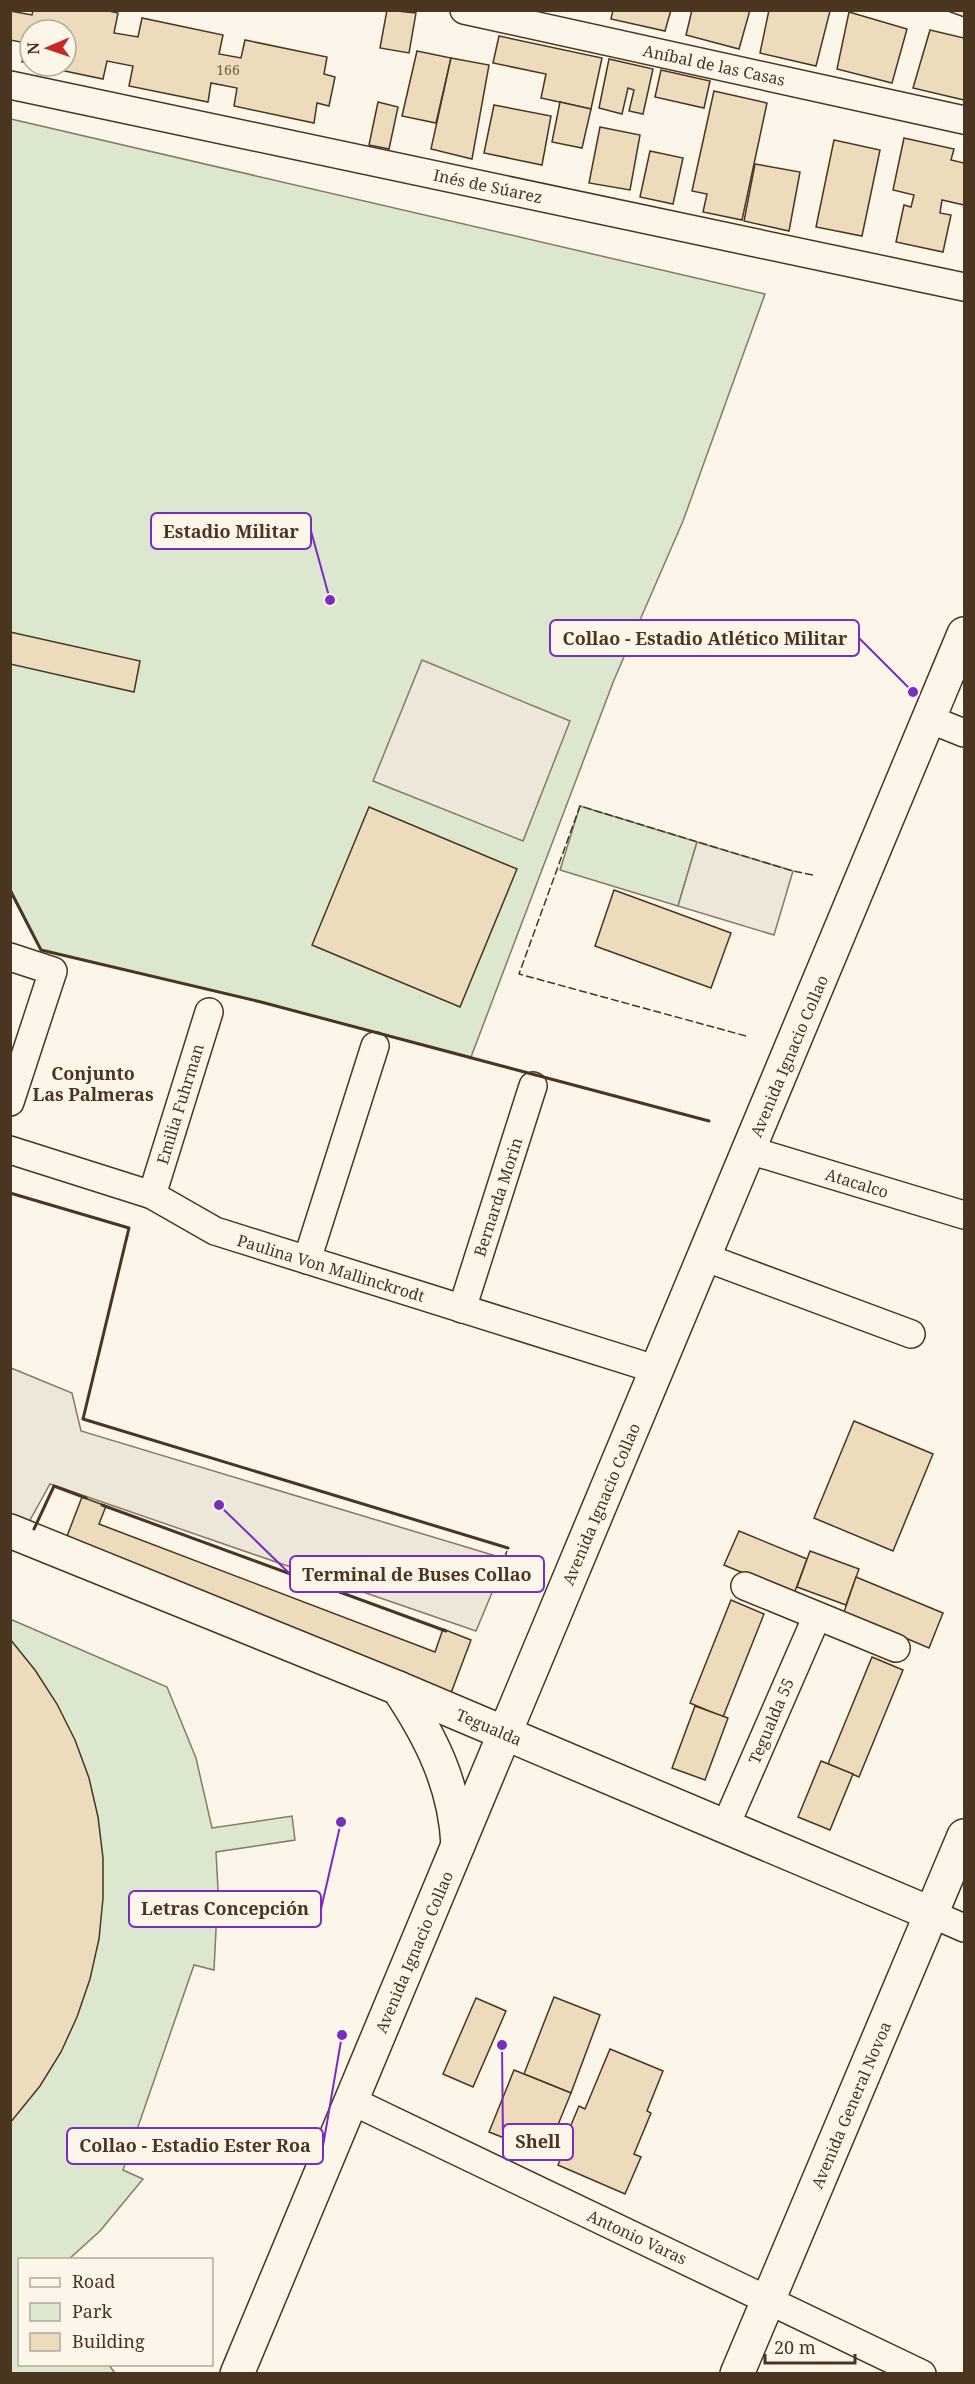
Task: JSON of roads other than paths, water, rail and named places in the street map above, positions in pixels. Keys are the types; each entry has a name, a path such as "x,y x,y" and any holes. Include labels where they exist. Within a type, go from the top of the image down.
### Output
{"main road":[{"name":"Avenida Ignacio Collao","path":"237,2373 964,634"},
{"name":"Tegualda","path":"10,1531 398,1688 932,1914"},
{"path":"398,1688 421,1722 441,1764 457,1821 458,1847"},
{"name":"Avenida General Novoa","path":"737,2373 964,1836"}],"street":[{"name":"Aníbal de las Casas","path":"464,10 964,120"},
{"name":"Inés de Súarez","path":"10,86 964,287"},
{"path":"929,719 964,733"},
{"path":"10,957 53,971 10,1102"},
{"name":"Emilia Fuhrman","path":"152,1195 209,1012"},
{"path":"307,1260 375,1046"},
{"name":"Bernarda Morin","path":"462,1309 533,1086"},
{"name":"Paulina Von Mallinckrodt","path":"10,1150 152,1195 215,1231 657,1370"},
{"name":"Atacalco","path":"749,1150 964,1215"},
{"path":"704,1257 912,1334"},
{"path":"744,1586 896,1648"},
{"name":"Tegualda 55","path":"725,1827 817,1616"},
{"name":"Tegualda","path":"932,1914 964,1928"},
{"name":"Antonio Varas","path":"352,2101 922,2373"}],"place":[{"name":"Estadio Militar","path":"330,600"},
{"name":"Collao - Estadio Atlético Militar","path":"913,692"},
{"name":"Terminal de Buses Collao","path":"219,1505"},
{"name":"Letras Concepción","path":"341,1822"},
{"name":"Collao - Estadio Ester Roa","path":"342,2035"},
{"name":"Shell","path":"502,2045"}],"district":[{"name":"Conjunto Las Palmeras","path":"93,1084"}]}
